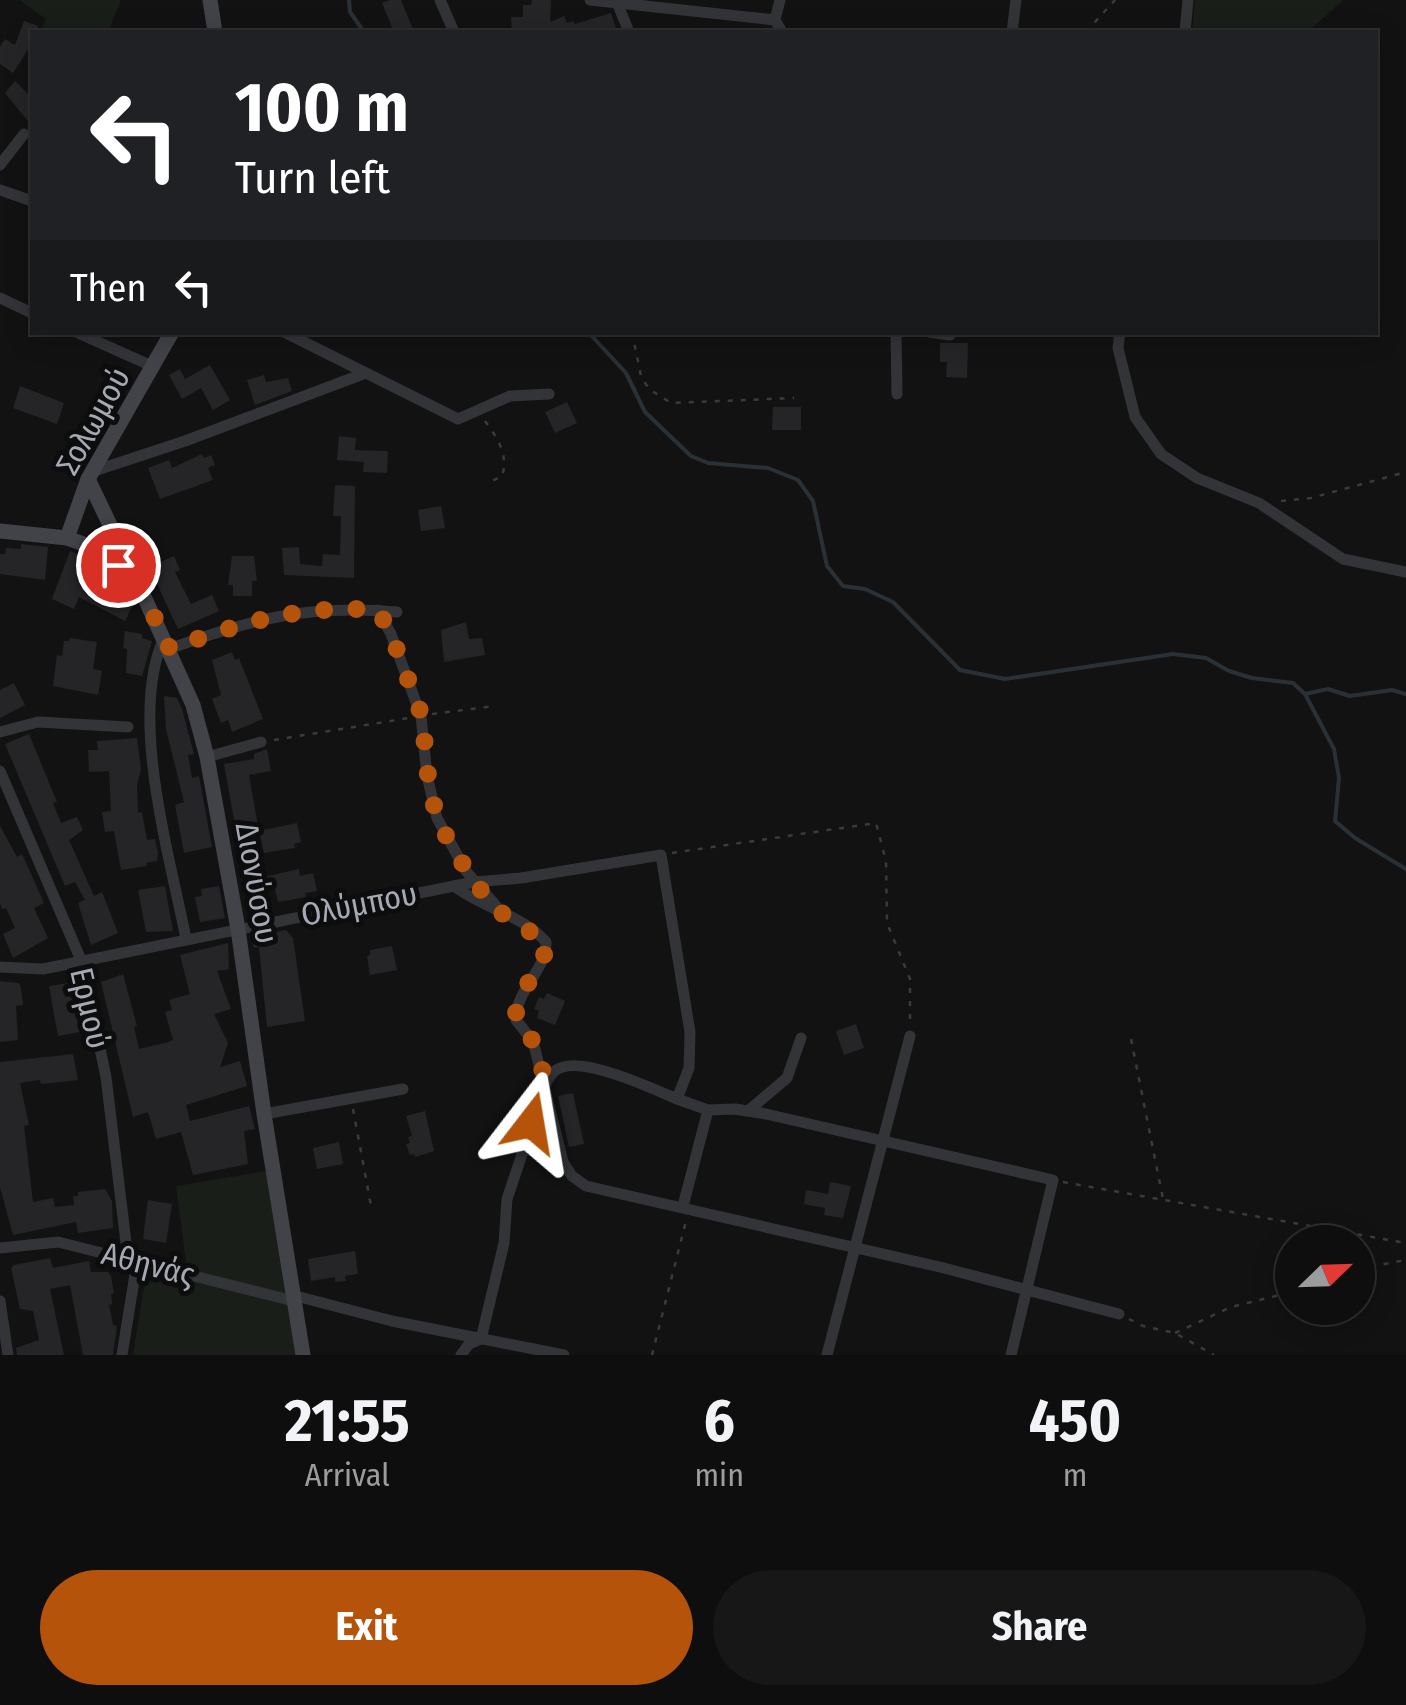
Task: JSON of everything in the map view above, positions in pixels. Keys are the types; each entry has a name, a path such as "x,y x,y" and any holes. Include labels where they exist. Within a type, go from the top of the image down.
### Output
{"street":[{"path":"210,0 215,30"},
{"path":"440,0 453,30"},
{"path":"590,0 775,20"},
{"path":"780,0 775,20 781,30"},
{"path":"1012,30 1016,0"},
{"path":"1185,30 1188,0"},
{"path":"616,2 628,30"},
{"path":"0,165 24,134"},
{"path":"0,190 30,200"},
{"path":"0,298 30,312"},
{"path":"83,335 154,367"},
{"name":"Σολωμού","path":"67,538 91,475 170,335"},
{"path":"290,335 458,419 510,396 549,394"},
{"path":"896,335 897,394"},
{"path":"1120,335 1118,348 1135,417 1161,454 1196,478 1260,503 1343,560 1406,572"},
{"path":"142,592 91,475 363,374"},
{"name":"Διονύσου","path":"0,531 67,538 106,555 142,592 196,714 238,928 304,1355"},
{"path":"186,939 155,779 150,728 154,669 167,644 292,612 325,608 397,612"},
{"path":"378,610 422,716 434,808 474,882 500,912"},
{"path":"0,732 38,722 128,727"},
{"path":"206,757 260,742"},
{"name":"Ερμού","path":"0,771 81,960 106,1077 132,1260 122,1355"},
{"path":"661,854 690,1032 689,1068 677,1099"},
{"name":"Ολύμπου","path":"0,968 44,969 474,882 522,878 661,854"},
{"path":"454,886 546,942 546,955 516,1011 520,1027 531,1039 546,1083 564,1162 572,1176 586,1186 855,1247 1119,1314"},
{"path":"827,1355 910,1036"},
{"path":"748,1111 787,1078 801,1038"},
{"path":"462,1355 469,1344 480,1339 505,1237 506,1199 546,1083 566,1066 614,1074 708,1110 748,1111 1053,1180 1012,1355"},
{"path":"264,1114 403,1088"},
{"path":"687,1207 708,1110"},
{"name":"Αθηνάς","path":"0,1248 58,1242 392,1321 564,1355"},
{"path":"0,1301 8,1355"}],"path":[{"path":"1088,30 1115,0"},
{"path":"633,335 641,376 649,390 671,403 794,398"},
{"path":"478,412 503,452 502,476 488,484"},
{"path":"1260,503 1312,498 1406,472"},
{"path":"260,742 495,706"},
{"path":"661,854 876,823 886,861 887,922 910,980 910,1036"},
{"path":"1131,1039 1163,1202"},
{"path":"352,1098 371,1206"},
{"path":"1053,1180 1406,1242"},
{"path":"652,1355 687,1207"},
{"path":"1375,1266 1406,1260"},
{"path":"1174,1333 1231,1306 1275,1296"},
{"path":"1119,1314 1143,1326 1174,1333 1214,1355"}],"shaded area":[{"path":"19,0 121,0 109,30 41,30 46,19"},
{"path":"1195,0 1343,0 1310,30 1192,30"},
{"path":"266,1171 297,1355 133,1355 147,1269 182,1277 186,1261 176,1186"}],"building":[{"path":"401,0 413,30 393,30 382,3"},
{"path":"532,0 551,0 550,22 564,16 567,23 575,24 611,13 616,30 512,30 511,17 523,17 523,5 531,5"},
{"path":"24,21 38,26 30,30 30,46 13,73 0,64 0,47 5,39 15,45"},
{"path":"15,81 30,96 30,124 5,93"},
{"path":"940,343 968,343 967,378 946,377 947,362 940,362"},
{"path":"210,365 230,400 213,410 201,388 182,399 169,375 180,369 185,379"},
{"path":"264,375 266,382 288,378 292,391 255,405 247,380"},
{"path":"20,386 64,403 57,424 13,408"},
{"path":"567,402 577,423 555,433 545,412"},
{"path":"773,407 801,407 801,430 772,430"},
{"path":"339,436 356,438 355,450 388,451 387,473 363,472 364,462 337,460"},
{"path":"202,454 204,458 211,455 215,465 208,468 213,480 160,499 148,468 169,460 172,468"},
{"path":"335,485 355,486 354,578 284,575 282,548 299,547 300,564 322,566 323,554 340,555 341,516 333,516"},
{"path":"441,506 445,528 421,531 418,510"},
{"path":"21,544 48,547 45,580 0,574 0,554 5,554 6,548 21,549"},
{"path":"70,551 90,559 87,566 117,581 131,597 128,603 133,605 125,621 79,597 74,609 52,599"},
{"path":"174,556 180,570 175,572 191,604 212,595 219,611 178,629 149,567"},
{"path":"232,556 254,556 257,581 252,581 252,596 233,596 233,585 228,585"},
{"path":"466,622 469,639 482,638 485,655 444,662 441,630"},
{"path":"125,631 142,634 142,638 152,641 142,676 126,673"},
{"path":"70,638 97,642 93,669 102,671 98,695 53,686 57,655 62,656 64,641"},
{"path":"232,652 235,660 239,658 263,719 232,732 228,720 221,723 212,699 221,695 212,660"},
{"path":"14,683 25,705 0,718 0,690"},
{"path":"164,696 177,698 182,709 194,754 188,755 192,778 199,776 212,847 184,853 175,805 184,802 166,729"},
{"path":"29,734 57,802 53,803 61,823 77,817 83,830 69,840 94,896 102,892 118,933 91,945 78,903 85,900 75,882 65,886 5,744"},
{"path":"137,738 141,769 138,813 142,812 147,840 155,839 158,853 157,861 146,863 147,866 121,870 114,831 105,832 102,812 111,811 109,771 89,772 88,750 98,750 97,741"},
{"path":"267,749 271,771 249,775 258,826 236,831 224,764 254,759 254,754"},
{"path":"297,823 301,842 294,844 295,848 264,853 259,831"},
{"path":"0,826 17,857 22,854 44,903 34,908 48,938 13,958 3,934 15,928 0,903"},
{"path":"299,869 300,876 313,873 317,891 278,902 275,888 267,889 264,877"},
{"path":"165,886 173,931 146,932 138,890"},
{"path":"219,886 225,918 200,922 195,897 202,896 201,889"},
{"path":"286,930 293,938 305,1021 267,1027 259,947 254,948 251,937"},
{"path":"228,943 229,969 217,971 231,1009 214,1014 228,1043 220,1067 240,1061 247,1086 186,1105 190,1121 249,1106 255,1129 244,1131 248,1164 193,1175 181,1132 156,1139 148,1112 133,1117 101,982 123,974 139,1049 165,1043 173,1040 165,1012 172,1010 169,1000 190,994 180,955"},
{"path":"392,946 397,970 370,975 370,950"},
{"path":"0,981 19,983 21,988 23,1005 16,1006 18,1040 0,1042"},
{"path":"69,983 80,1032 58,1036 49,986"},
{"path":"547,993 565,1001 555,1025 537,1018 539,1011 534,1009 539,997 544,999"},
{"path":"856,1024 864,1048 844,1055 836,1031"},
{"path":"73,1054 78,1080 20,1083 29,1125 24,1126 33,1202 53,1198 55,1207 74,1205 73,1196 78,1196 78,1192 105,1189 112,1201 113,1228 78,1233 76,1222 13,1235 0,1187 0,1062"},
{"path":"573,1093 584,1144 569,1147 558,1096"},
{"path":"425,1111 434,1151 415,1157 406,1144 412,1136 406,1116"},
{"path":"339,1142 343,1164 317,1169 313,1148"},
{"path":"830,1182 851,1186 843,1218 824,1215 825,1208 804,1204 806,1190 828,1194"},
{"path":"148,1200 172,1204 166,1243 143,1239"},
{"path":"355,1251 358,1274 345,1276 346,1281 335,1282 335,1277 311,1281 308,1259"},
{"path":"50,1258 53,1268 89,1261 91,1272 108,1272 111,1276 114,1293 109,1305 113,1325 117,1326 113,1355 83,1355 70,1285 50,1289 64,1355 17,1355 16,1348 39,1340 33,1311 20,1309 11,1268"}],"waterway":[{"path":"349,0 350,12 363,30"},
{"path":"591,335 626,373 645,412 691,456 708,463 768,468 798,480 813,501 827,566 843,586 865,589 893,602 960,670 1005,679 1173,654 1206,658 1252,678 1293,683 1305,694 1334,749 1339,778 1335,821 1406,869"},
{"path":"1305,694 1328,689 1350,696 1392,690 1406,694"}],"route":[{"path":"118,565 142,592 170,649 218,631 292,612 378,610 422,716 430,795 455,854 500,912 546,942 546,955 516,1011 516,1020 531,1039 546,1083 531,1123"}]}
